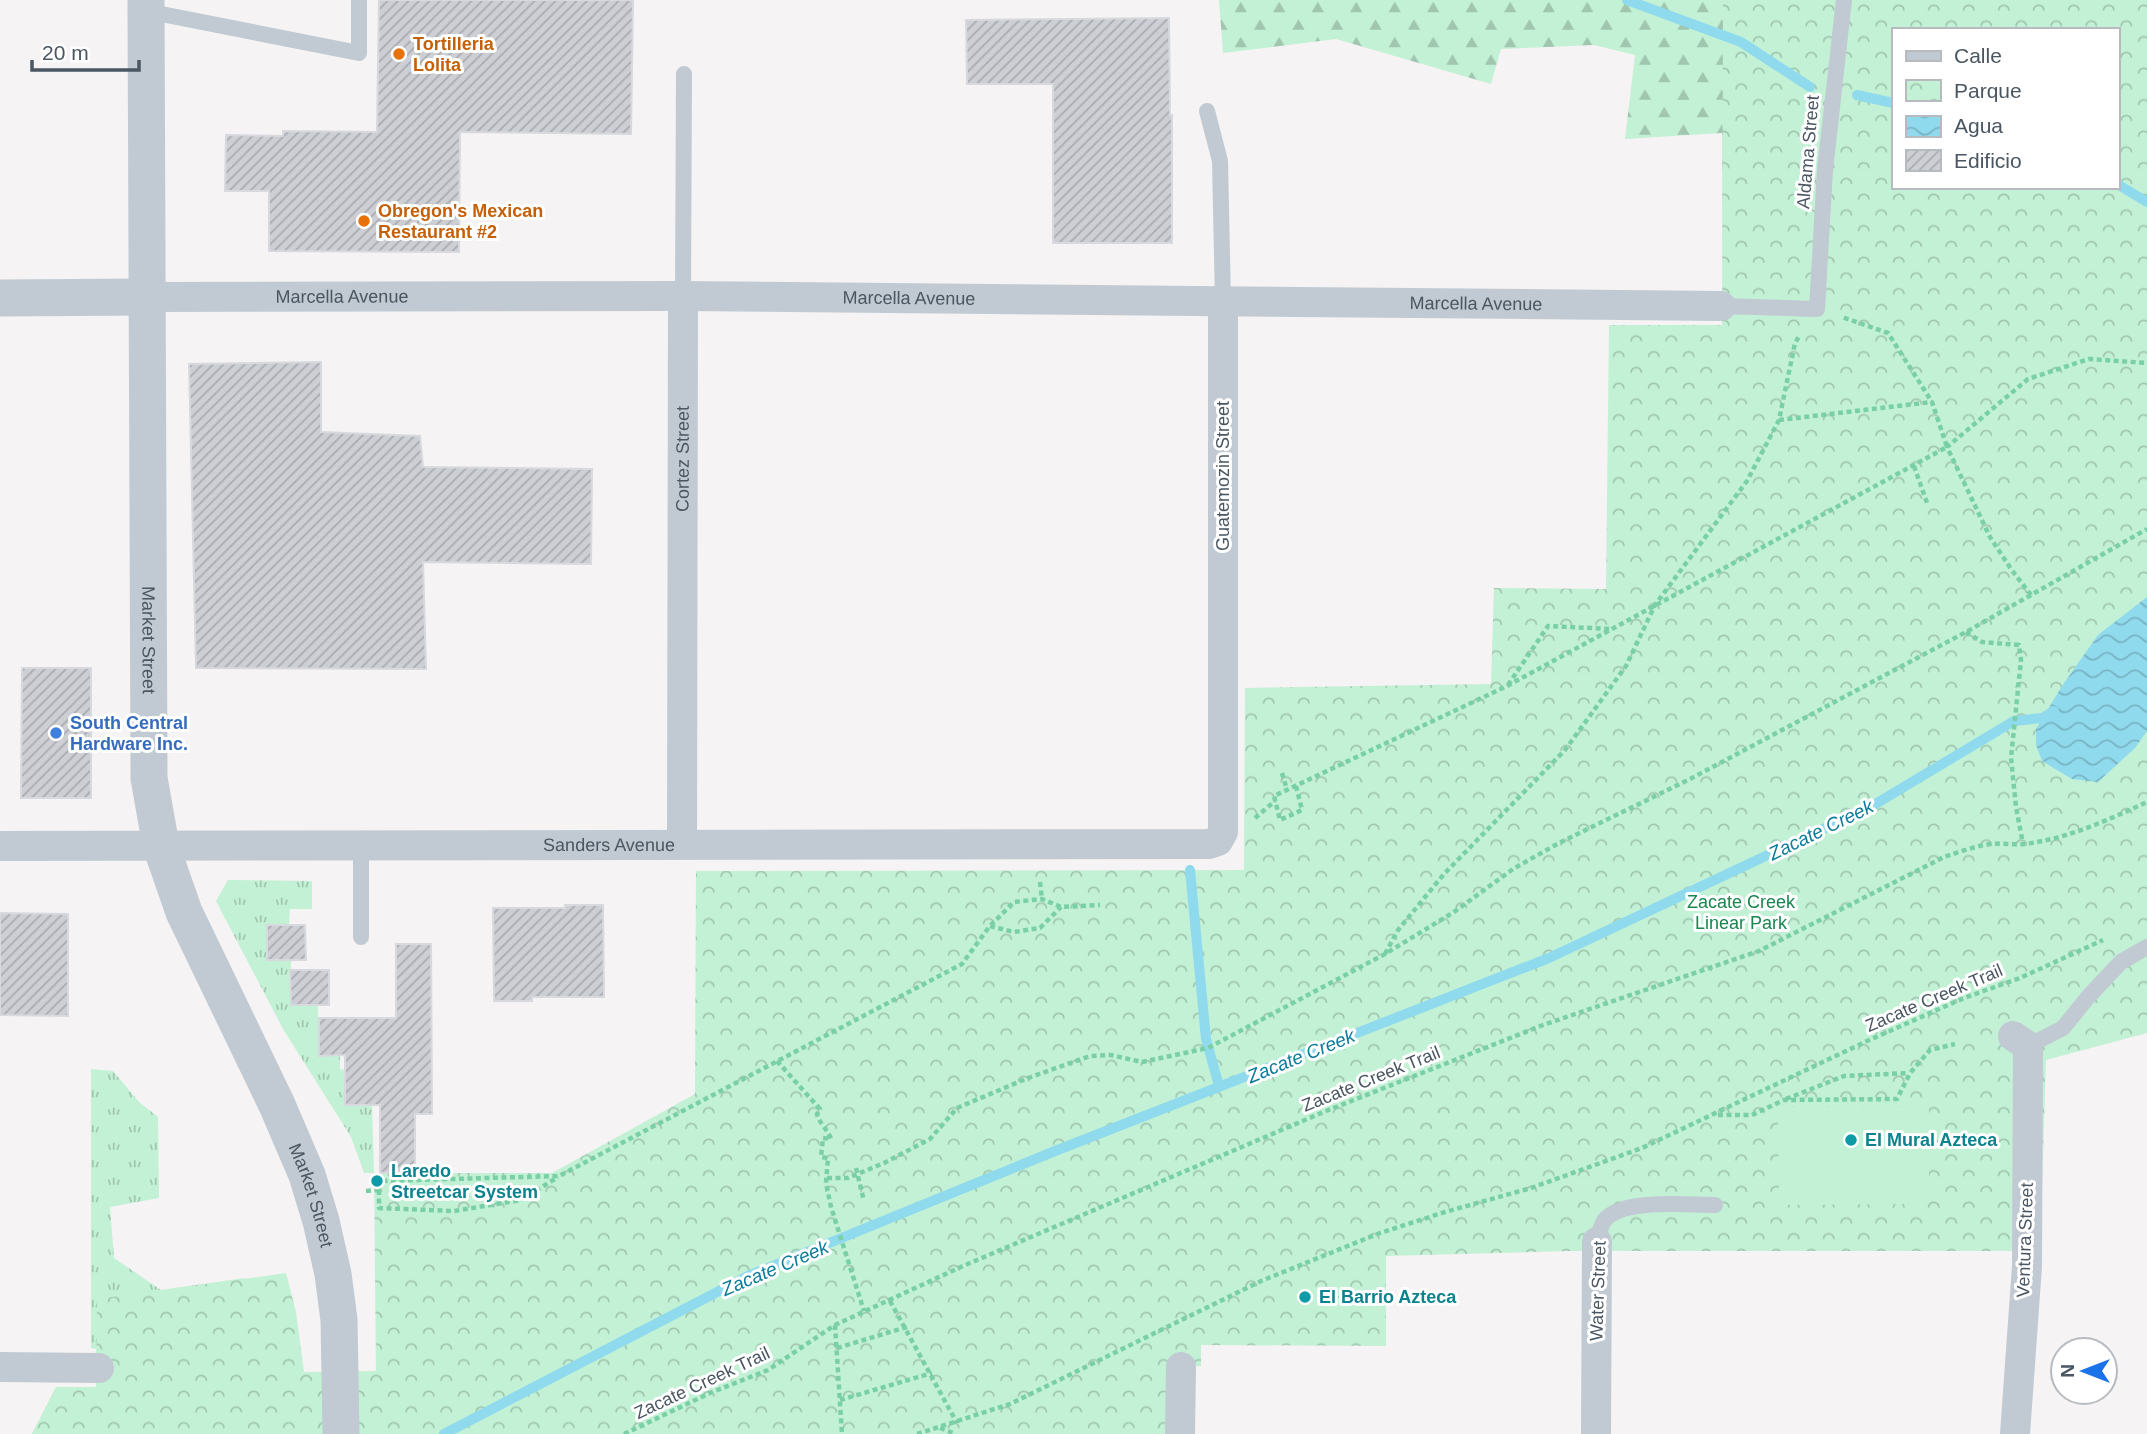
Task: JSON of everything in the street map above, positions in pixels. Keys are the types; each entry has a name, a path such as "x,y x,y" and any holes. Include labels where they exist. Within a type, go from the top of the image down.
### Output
{"street":[{"name":"Market Street","path":"146,6 149,778 161,846 184,912 277,1105 307,1175 321,1221 333,1274 339,1320 341,1434"},
{"name":"Marcella Avenue","path":"0,298 683,296 1721,306"},
{"name":"Cortez Street","path":"682,844 683,296"},
{"name":"Guatemozin Street","path":"1218,841 1223,832 1223,302"},
{"name":"Sanders Avenue","path":"0,846 1209,845 1218,841"},
{"name":"Ventura Street","path":"2015,1434 2027,1266 2020,1041"},
{"name":"Water Street","path":"1596,1434 1597,1242"},
{"path":"0,1367 99,1368"},
{"path":"1180,1434 1181,1367"}],"lane":[{"path":"146,6 359,53 359,0"},
{"name":"Aldama Street","path":"1817,309 1825,170 1844,0"},
{"name":"Cortez Street","path":"683,296 684,74"},
{"name":"Guatemozin Street","path":"1207,111 1220,161 1223,302"},
{"name":"Marcella Avenue","path":"1721,306 1817,309"},
{"path":"361,845 361,937"},
{"path":"2020,1041 2063,1028 2121,962 2147,947"},
{"name":"Water Street","path":"1597,1242 1604,1221 1618,1210 1642,1206 1715,1205"}],"path":[{"path":"1385,954 1398,930 1444,874 1565,750 1626,666 1655,605 1747,481 1779,420 1795,342 1817,309 1888,333 1932,402 1947,447 1990,537 2031,595"},
{"path":"1296,786 1303,810 1280,820 1274,796 1507,686 1914,466 1947,447 2028,379 2089,359 2147,363"},
{"path":"1779,420 1932,402"},
{"path":"1914,466 1927,503"},
{"path":"827,1178 848,1178 857,1171 884,1163 930,1139 957,1108 1090,1056 1111,1055 1142,1062 1208,1048 1385,954 1454,912 1513,869 1536,856 1690,779 1966,632 2147,529"},
{"path":"1507,686 1548,626 1613,629"},
{"path":"1966,632 1982,642 2019,645 2021,670 2011,758 2023,844"},
{"path":"1282,773 1287,790"},
{"path":"1252,821 1275,801"},
{"name":"Zacate Creek Trail","path":"624,1434 710,1393 768,1370 835,1325 864,1311 1326,1111 1543,1025 1759,951 1944,857 1991,844 2023,844 2082,829 2147,802"},
{"path":"1040,882 1042,899"},
{"path":"559,1176 379,1181 379,1209 454,1211 521,1200 559,1176 962,964 990,926 1014,902 1042,899 1061,907 1100,905"},
{"path":"990,926 1014,932 1040,928 1061,907"},
{"name":"Zacate Creek Trail","path":"917,1434 1010,1404 1303,1263 1380,1233 1531,1188 1642,1148 1866,1042 2109,938"},
{"path":"1784,1100 1897,1099 1910,1073 1930,1051 1955,1044"},
{"path":"777,1061 820,1110 818,1118 831,1139 823,1138 821,1157 828,1158 827,1178 831,1207 864,1311"},
{"path":"1714,1115 1752,1115 1844,1076 1910,1073"},
{"path":"857,1171 864,1200"},
{"path":"366,1191 379,1190"},
{"path":"890,1301 907,1327 957,1423"},
{"path":"835,1325 842,1434"},
{"path":"837,1348 907,1327"},
{"path":"840,1400 932,1373"},
{"path":"939,1428 956,1434"}],"green space":[{"path":"1219,0 1820,0 1723,278 1722,133 1625,139 1635,55 1594,45 1501,49 1491,84 1336,39 1223,53"},
{"name":"Zacate Creek Linear Park","path":"1723,0 2147,0 2147,1033 2046,1060 2040,1251 1569,1251 1386,1256 1386,1346 1201,1345 1201,1366 1168,1366 1167,1434 32,1434 56,1387 96,1387 97,1299 286,1273 296,1312 304,1372 376,1371 374,1173 552,1173 695,1094 696,871 1244,870 1245,688 1491,684 1494,588 1606,589 1609,325 1722,325"},
{"path":"228,880 312,881 312,909 290,909 289,925 267,925 267,959 291,960 291,1005 318,1005 319,1055 340,1055 340,1069 345,1070 345,1105 372,1105 374,1173 364,1173 351,1137 283,1029 216,901"},
{"path":"91,1069 113,1071 139,1102 158,1117 159,1198 110,1207 114,1258 161,1290 245,1278 32,1434 56,1387 96,1387 96,1349 91,1348"},
{"path":"1778,1107 1929,1107 1929,1204 1779,1205"}],"water":[{"path":"2147,597 2147,731 2135,748 2098,782 2072,779 2042,761 2036,745 2036,729 2098,635"}],"building":[{"path":"379,0 633,0 631,134 460,132 459,252 269,251 269,191 225,191 226,135 283,136 283,131 377,132"},
{"path":"1169,18 1172,243 1053,243 1053,84 967,84 966,20"},
{"path":"321,362 321,432 420,436 423,467 592,469 591,564 423,562 426,669 196,668 189,364"},
{"name":"South Central Hardware Inc.","path":"22,668 91,668 91,798 21,798"},
{"path":"565,905 603,905 604,997 532,997 532,1001 494,1001 493,908 565,908"},
{"path":"0,913 68,914 68,1016 0,1015"},
{"path":"267,925 305,925 306,960 267,960"},
{"path":"396,944 431,944 432,1114 415,1114 415,1172 380,1173 380,1105 345,1105 345,1055 319,1056 319,1018 396,1018"},
{"path":"290,970 329,970 329,1005 291,1005"}],"waterway":[{"path":"1627,0 1741,42 1810,87"},
{"path":"1857,95 1892,103"},
{"path":"2119,185 2147,202"},
{"name":"Zacate Creek","path":"444,1434 748,1276 1055,1151 1549,958 1872,806 2014,721 2042,718 2054,711"},
{"path":"1190,870 1206,1039 1219,1086"}],"place":[{"name":"Tortilleria Lolita","path":"399,54"},
{"name":"Obregon's Mexican Restaurant #2","path":"364,221"},
{"name":"South Central Hardware Inc.","path":"56,733"},
{"name":"El Mural Azteca","path":"1851,1140"},
{"name":"Laredo Streetcar System","path":"377,1181"},
{"name":"El Barrio Azteca","path":"1305,1297"}]}
